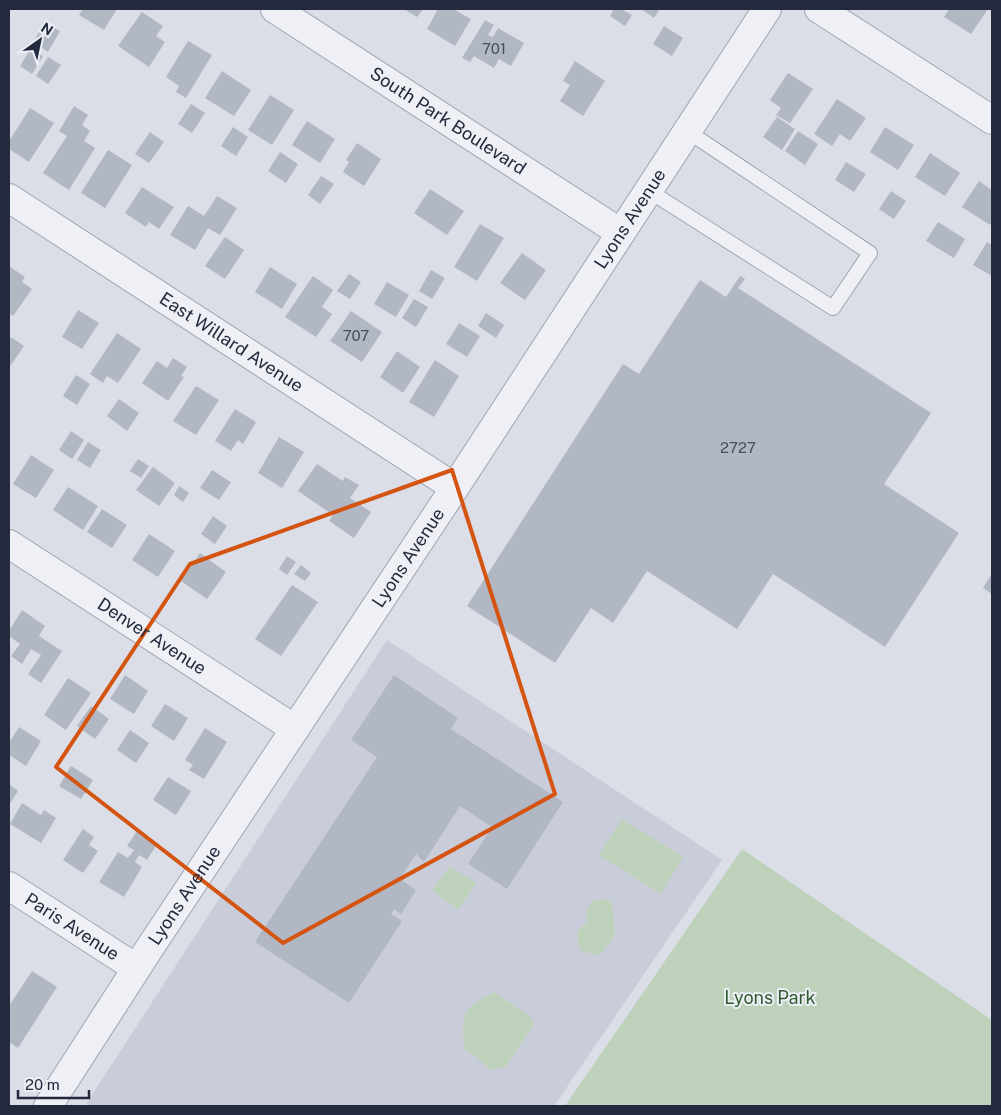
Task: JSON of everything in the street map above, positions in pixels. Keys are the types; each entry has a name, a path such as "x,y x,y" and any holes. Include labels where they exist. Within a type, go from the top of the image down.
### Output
{"street":[{"name":"South Park Boulevard","path":"275,9 621,233"},
{"name":"Lyons Avenue","path":"48,1106 136,968 767,9"},
{"path":"819,9 992,120"},
{"name":"East Willard Avenue","path":"9,198 454,487"},
{"name":"Denver Avenue","path":"9,544 295,729"},
{"name":"Paris Avenue","path":"9,886 136,968"}],"lane":[{"path":"649,191 833,308 870,253 688,131"}],"highlighted area":[{"path":"452,470 555,794 283,943 56,767 190,564"}],"shaded area":[{"path":"387,640 722,860 554,1106 90,1106 86,1104"}],"green space":[{"path":"622,819 683,857 661,894 599,855"},
{"name":"Lyons Park","path":"742,849 992,1020 992,1106 565,1106"},
{"path":"450,867 476,883 458,910 432,890"},
{"path":"605,899 612,903 615,935 599,956 580,950 577,932 588,921 586,910 593,901"},
{"path":"494,992 530,1016 534,1024 505,1067 492,1070 464,1048 463,1026 469,1008"}],"building":[{"path":"83,9 117,9 104,30 79,15"},
{"path":"404,9 423,9 417,17"},
{"path":"438,9 453,9 471,19 455,46 427,29"},
{"path":"614,9 621,9 632,15 625,26 610,16"},
{"path":"641,9 660,9 654,18"},
{"path":"949,9 988,9 971,34 944,17"},
{"path":"142,12 163,26 156,36 165,42 149,67 118,46"},
{"path":"485,20 494,25 488,35 493,37 498,28 524,43 511,66 499,59 494,68 474,56 470,62 462,58"},
{"path":"45,23 60,31 48,52 33,42"},
{"path":"664,26 683,38 672,56 653,44"},
{"path":"188,41 212,55 186,98 176,92 179,86 166,77"},
{"path":"31,48 43,56 32,74 20,66"},
{"path":"48,57 61,65 48,84 36,76"},
{"path":"575,61 605,81 583,116 560,101 570,85 563,81"},
{"path":"222,71 251,90 234,116 205,98"},
{"path":"788,73 813,89 790,123 776,115 781,108 770,100"},
{"path":"270,95 294,110 272,145 248,130"},
{"path":"837,99 866,118 850,141 840,134 832,146 814,134"},
{"path":"191,104 205,113 192,133 178,124"},
{"path":"74,106 88,115 82,125 90,131 84,141 95,148 69,190 43,173 67,136 59,131"},
{"path":"30,108 54,123 29,162 9,149 9,141"},
{"path":"777,117 795,129 782,150 763,137"},
{"path":"307,121 335,139 320,163 292,145"},
{"path":"233,127 248,137 236,156 221,146"},
{"path":"885,127 914,145 898,170 870,152"},
{"path":"798,131 818,144 805,165 785,151"},
{"path":"150,132 164,142 149,163 135,154"},
{"path":"357,143 381,159 364,186 343,172 349,162 346,160"},
{"path":"108,150 132,165 105,208 81,193"},
{"path":"280,152 298,164 286,183 268,171"},
{"path":"930,153 960,173 945,196 915,177"},
{"path":"846,162 866,174 854,192 835,180"},
{"path":"321,176 334,184 320,204 308,195"},
{"path":"979,181 992,190 992,221 990,225 962,207"},
{"path":"142,187 174,207 159,229 149,222 146,227 125,213"},
{"path":"430,189 464,211 447,235 414,213"},
{"path":"891,191 906,201 894,219 879,209"},
{"path":"217,196 237,208 220,235 208,228 195,250 170,235 188,206 204,216"},
{"path":"938,222 965,239 954,258 926,241"},
{"path":"480,224 504,238 477,281 454,267"},
{"path":"225,237 244,250 225,279 205,266"},
{"path":"987,242 992,245 992,276 973,265"},
{"path":"522,253 546,270 525,300 500,283"},
{"path":"9,266 25,277 22,282 32,289 13,316 9,313"},
{"path":"270,267 297,284 282,309 255,292"},
{"path":"431,270 445,278 432,299 419,291"},
{"path":"349,274 361,282 350,299 337,291"},
{"path":"313,276 333,290 322,307 332,314 316,337 285,317"},
{"path":"740,276 745,279 738,288 931,413 884,484 959,533 885,647 773,574 737,629 647,571 613,623 591,608 555,663 467,606 623,364 639,374 700,280 726,297"},
{"path":"387,282 409,295 396,317 374,304"},
{"path":"414,299 428,307 416,327 402,318"},
{"path":"78,310 99,323 82,349 62,337"},
{"path":"351,311 382,332 362,362 330,341"},
{"path":"486,313 504,325 496,338 478,326"},
{"path":"459,323 480,336 467,357 446,344"},
{"path":"117,333 141,349 118,383 107,376 103,383 90,374"},
{"path":"11,337 24,346 11,365 9,363 9,341"},
{"path":"397,351 420,367 403,393 380,377"},
{"path":"173,358 187,367 181,376 184,377 168,401 142,383 157,361 167,368"},
{"path":"435,360 459,376 434,417 409,402"},
{"path":"76,375 90,384 77,405 63,396"},
{"path":"196,386 219,400 196,435 173,421"},
{"path":"119,399 139,413 127,431 107,416"},
{"path":"235,409 256,422 243,444 238,440 231,451 215,441"},
{"path":"71,431 84,440 72,459 59,450"},
{"path":"279,437 304,452 282,488 258,473"},
{"path":"88,442 101,450 90,468 77,460"},
{"path":"31,455 54,470 36,498 13,484"},
{"path":"138,459 149,466 141,478 130,471"},
{"path":"317,464 343,481 345,477 359,485 350,498 371,512 354,538 329,521 333,515 298,491"},
{"path":"153,467 175,483 159,506 136,490"},
{"path":"212,470 231,482 219,500 200,488"},
{"path":"179,486 189,493 183,502 174,495"},
{"path":"68,487 98,506 83,530 53,510"},
{"path":"102,509 127,525 112,548 87,532"},
{"path":"213,516 227,526 215,544 201,534"},
{"path":"149,534 175,551 158,577 132,560"},
{"path":"200,553 226,572 207,599 181,581"},
{"path":"287,556 296,562 287,575 279,569"},
{"path":"301,565 311,573 305,581 294,574"},
{"path":"992,573 992,594 983,588"},
{"path":"292,585 318,602 281,656 255,639"},
{"path":"22,610 45,626 39,636 62,651 41,683 28,674 41,655 31,649 22,664 11,656 20,644 9,636 9,631"},
{"path":"125,675 148,691 134,714 110,699"},
{"path":"394,675 458,718 451,729 563,802 507,889 468,864 492,827 460,806 424,862 416,854 400,879 416,890 401,914 394,909 391,914 402,921 349,1003 255,942 377,757 351,740"},
{"path":"68,678 91,693 66,730 44,715"},
{"path":"165,704 188,718 174,741 151,726"},
{"path":"91,706 109,719 95,739 77,726"},
{"path":"19,727 41,741 26,766 9,755 9,743"},
{"path":"205,728 227,742 204,779 189,770 193,765 185,760"},
{"path":"130,730 149,743 136,763 117,750"},
{"path":"71,766 93,780 81,799 59,786"},
{"path":"168,777 191,791 176,815 153,800"},
{"path":"9,784 18,791 9,805"},
{"path":"22,803 41,815 44,810 56,818 41,843 10,824"},
{"path":"83,829 94,837 89,845 98,851 83,873 63,860"},
{"path":"137,831 157,844 147,860 139,855 135,862 142,867 124,897 99,882 118,852 128,858 134,850 127,846"},
{"path":"32,971 57,987 18,1048 9,1042 9,1006"}]}
